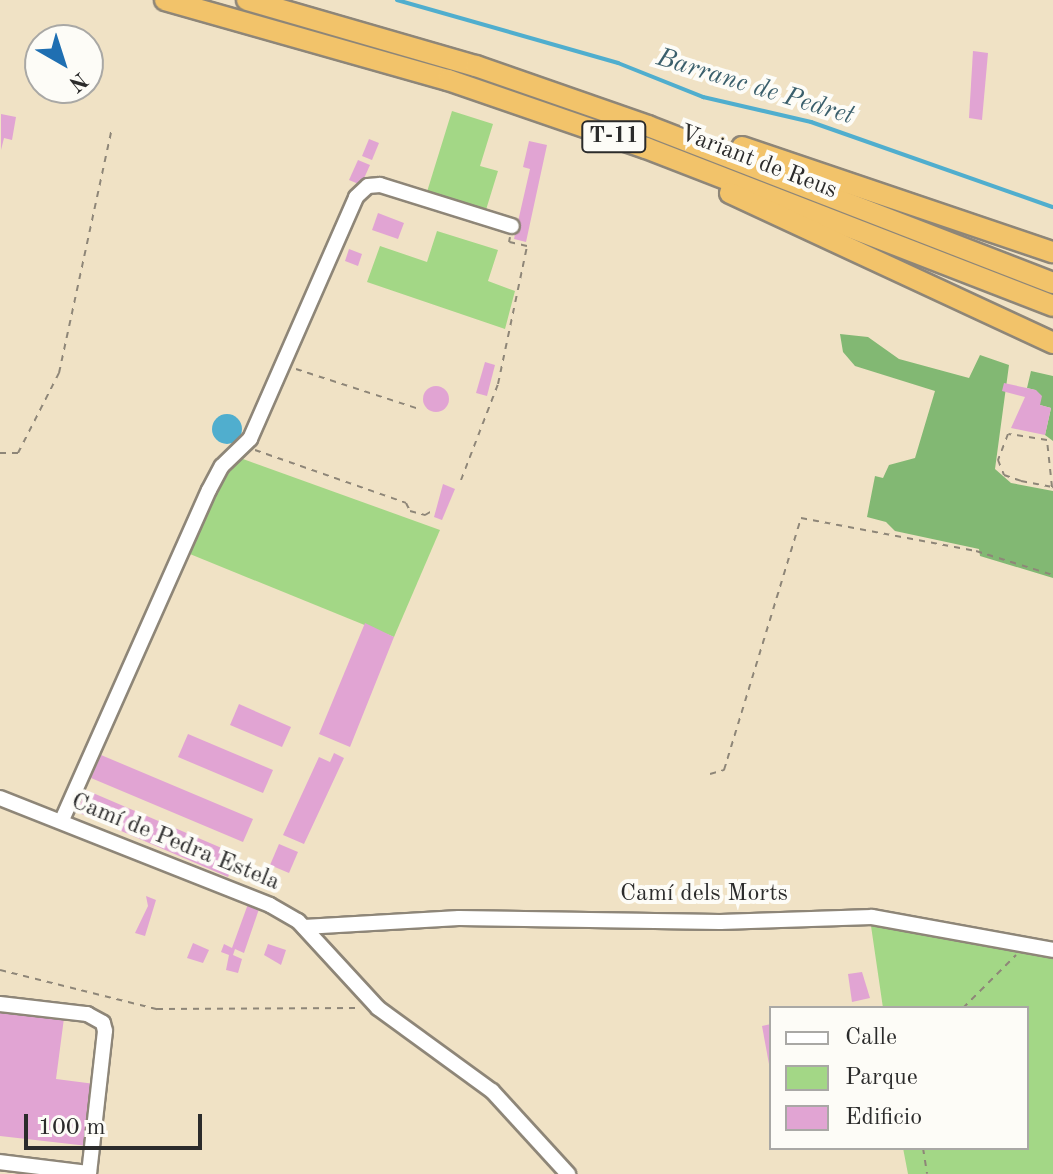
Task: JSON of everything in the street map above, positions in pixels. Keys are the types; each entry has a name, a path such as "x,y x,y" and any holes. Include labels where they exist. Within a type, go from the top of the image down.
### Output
{"highway":[{"name":"Variant de Reus","path":"165,0 448,80 646,148 1053,306"},
{"name":"Variant de Reus","path":"247,0 476,66 648,126 1053,283"},
{"path":"316,19 478,59 1053,252"},
{"path":"448,80 715,186 1053,343"}],"street":[{"path":"62,820 209,490 222,466 243,446 283,365 349,209 368,186 380,185 512,226"},
{"name":"Camí de Pedra Estela","path":"0,798 270,905 304,927 378,1008 492,1091 568,1174"},
{"name":"Camí dels Morts","path":"304,927 459,918 720,922 872,917 1053,950"},
{"path":"0,1004 87,1014 103,1023 89,1173 0,1162"}],"path":[{"path":"0,453 18,453 59,373 111,132"},
{"path":"461,480 498,384 527,246 509,242 512,226"},
{"path":"283,365 419,409"},
{"path":"1008,434 1047,440 1053,488 1004,475 998,460 1008,434"},
{"path":"243,446 406,503 410,511 425,515 432,511"},
{"path":"710,774 724,770 801,518 976,551 1053,575"},
{"path":"965,1006 1020,948"},
{"path":"0,970 157,1009 378,1008"},
{"path":"923,1150 927,1174"}],"green space":[{"path":"452,111 493,124 480,166 498,171 485,213 426,195"},
{"path":"437,231 498,250 488,281 515,291 505,329 367,282 380,246 427,262"},
{"path":"840,334 868,337 899,359 969,378 980,355 1009,365 995,469 1011,483 1053,491 1053,578 980,556 979,549 895,531 886,522 867,517 875,476 883,478 889,465 915,458 935,391 855,366 843,352"},
{"path":"1031,371 1053,376 1053,441 1045,435 1051,408 1040,405 1035,390 1027,388"},
{"path":"243,459 440,530 394,637 185,552 229,462"},
{"path":"870,919 1053,954 1053,1174 908,1174 903,1150 1029,1150 1029,1006 883,1006"}],"water":[{"path":"227,414 233,415 241,423 241,435 233,443 227,444 221,443 213,435 212,429 213,423 221,415"}],"building":[{"path":"973,51 988,53 982,120 969,118"},
{"path":"1,114 16,117 12,140 4,138 1,150"},
{"path":"369,139 379,143 372,160 362,156"},
{"path":"529,141 547,145 526,242 514,239 530,169 523,167"},
{"path":"358,160 370,165 361,185 349,180"},
{"path":"378,213 404,223 398,239 372,230"},
{"path":"349,249 362,254 358,266 345,261"},
{"path":"485,362 495,365 487,396 476,393"},
{"path":"1004,383 1036,390 1042,396 1040,405 1051,408 1045,435 1011,428 1025,397 1002,391"},
{"path":"436,386 445,390 449,399 445,408 436,412 427,408 423,399 427,390"},
{"path":"443,484 455,489 442,520 434,517"},
{"path":"365,623 394,637 350,747 319,734"},
{"path":"239,704 291,727 282,747 230,725"},
{"path":"188,734 273,770 263,793 178,757"},
{"path":"334,753 344,758 304,844 283,835 319,757 330,762"},
{"path":"101,755 253,819 243,842 91,778"},
{"path":"86,790 238,855 228,877 77,812"},
{"path":"279,844 298,852 289,873 270,865"},
{"path":"146,896 156,900 145,936 135,933 148,906"},
{"path":"248,904 259,909 244,953 235,949 233,955 242,959 238,973 226,970 229,955 221,952 224,944 232,948"},
{"path":"193,943 209,950 203,963 187,958"},
{"path":"268,944 286,950 281,965 264,955"},
{"path":"862,972 870,998 852,1002 848,974"},
{"path":"0,1010 64,1018 56,1079 95,1084 88,1146 0,1136"},
{"path":"769,1024 769,1064 762,1026"}],"waterway":[{"name":"Barranc de Pedret","path":"397,0 618,63 703,97 811,122 1053,207"}]}
